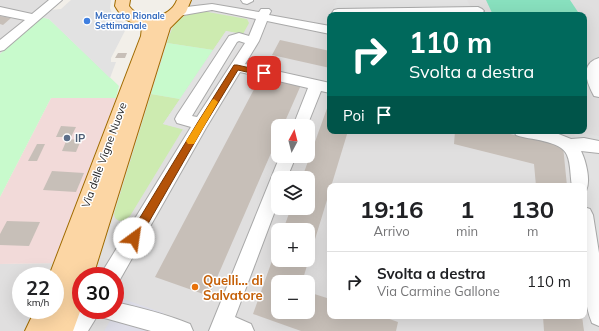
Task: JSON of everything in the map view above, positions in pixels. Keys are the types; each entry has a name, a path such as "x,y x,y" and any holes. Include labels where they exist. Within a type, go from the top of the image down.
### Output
{"main road":[{"path":"123,0 122,6 126,13 134,18 144,21 159,21 178,10"},
{"name":"Via delle Vigne Nuove","path":"84,267 163,27 178,10"},
{"name":"Via delle Vigne Nuove","path":"64,267 148,36 149,26 144,21"},
{"name":"Via delle Vigne Nuove","path":"60,331 72,300"},
{"path":"38,331 44,319"}],"street":[{"path":"0,47 56,0"},
{"path":"209,0 281,20 327,29"},
{"path":"339,12 345,0"},
{"path":"473,0 479,12"},
{"path":"178,10 212,7 327,23"},
{"path":"0,11 34,18"},
{"path":"116,267 201,124 255,38 263,14"},
{"path":"201,124 182,119 233,39 239,37 255,38 269,25 281,20"},
{"path":"237,67 327,87"},
{"path":"303,119 316,85"},
{"path":"534,134 559,140 569,145 575,156 580,183"},
{"path":"569,145 577,143 599,147"},
{"path":"244,331 221,327 271,199"},
{"path":"587,235 599,316"},
{"path":"124,316 157,327 183,331"},
{"path":"75,331 84,319"}],"shaded area":[{"path":"0,0 62,0 0,54"},
{"path":"71,0 111,0 110,8 113,16 128,25 111,58 111,62 116,62 110,78 49,19 41,17 50,10 61,9"},
{"path":"191,0 599,0 599,331 70,331 76,319 124,319 124,267 94,267 170,27 190,4"},
{"path":"337,0 467,0 473,12 331,12"},
{"path":"226,31 245,35 185,130 163,124"},
{"path":"51,98 121,98 60,263 0,264 0,197"},
{"path":"574,134 587,134 599,136 599,297 587,217 587,183 582,183"},
{"path":"60,263 58,267 12,267 12,319 37,319 32,331 0,331 0,264"},
{"path":"124,299 164,313 155,331 104,331 111,319 124,319"}],"green space":[{"path":"486,0 570,0 578,12 492,12"},
{"path":"202,11 247,19 249,23 243,34 226,31 213,50 167,43 172,29 178,20 187,15"},
{"path":"41,17 49,19 119,86 116,98 51,98 0,197 0,54"},
{"path":"167,43 213,50 180,99 151,94"},
{"path":"151,94 180,99 163,124 183,129 130,216 125,220 119,221 115,218 114,214"}],"building":[{"path":"0,16 11,18 3,25 0,24"},
{"path":"280,40 327,50 327,67 272,55"},
{"path":"118,53 127,53 125,58 115,58"},
{"path":"261,76 301,85 286,119 271,119 271,153 209,296 155,277"},
{"path":"327,108 327,134 347,134 332,183 327,183 327,200 315,239 315,223 286,223 288,215 315,215 315,171 305,171 307,163 315,163 315,142"},
{"path":"61,126 76,127 71,137 56,137"},
{"path":"455,134 510,134 563,146 567,183 536,183 534,164 454,144"},
{"path":"67,139 81,140 76,152 62,151"},
{"path":"37,144 45,144 37,161 28,161"},
{"path":"52,171 84,173 76,192 43,190"},
{"path":"7,221 40,222 29,246 0,245 0,234"},
{"path":"271,264 271,267 307,267 304,275 271,275 271,319 315,319 315,294 327,298 327,319 390,319 398,322 396,331 301,331 253,314"},
{"path":"543,319 582,319 584,331 544,331"}],"slow traffic":[{"path":"191,141 214,102"}],"place":[{"name":"Mercato Rionale Settimanale","path":"87,21"},
{"name":"IP","path":"67,138"},
{"name":"Quelli… di Salvatore","path":"195,287"}],"route":[{"path":"134,238 201,124 237,67 264,73"}]}
